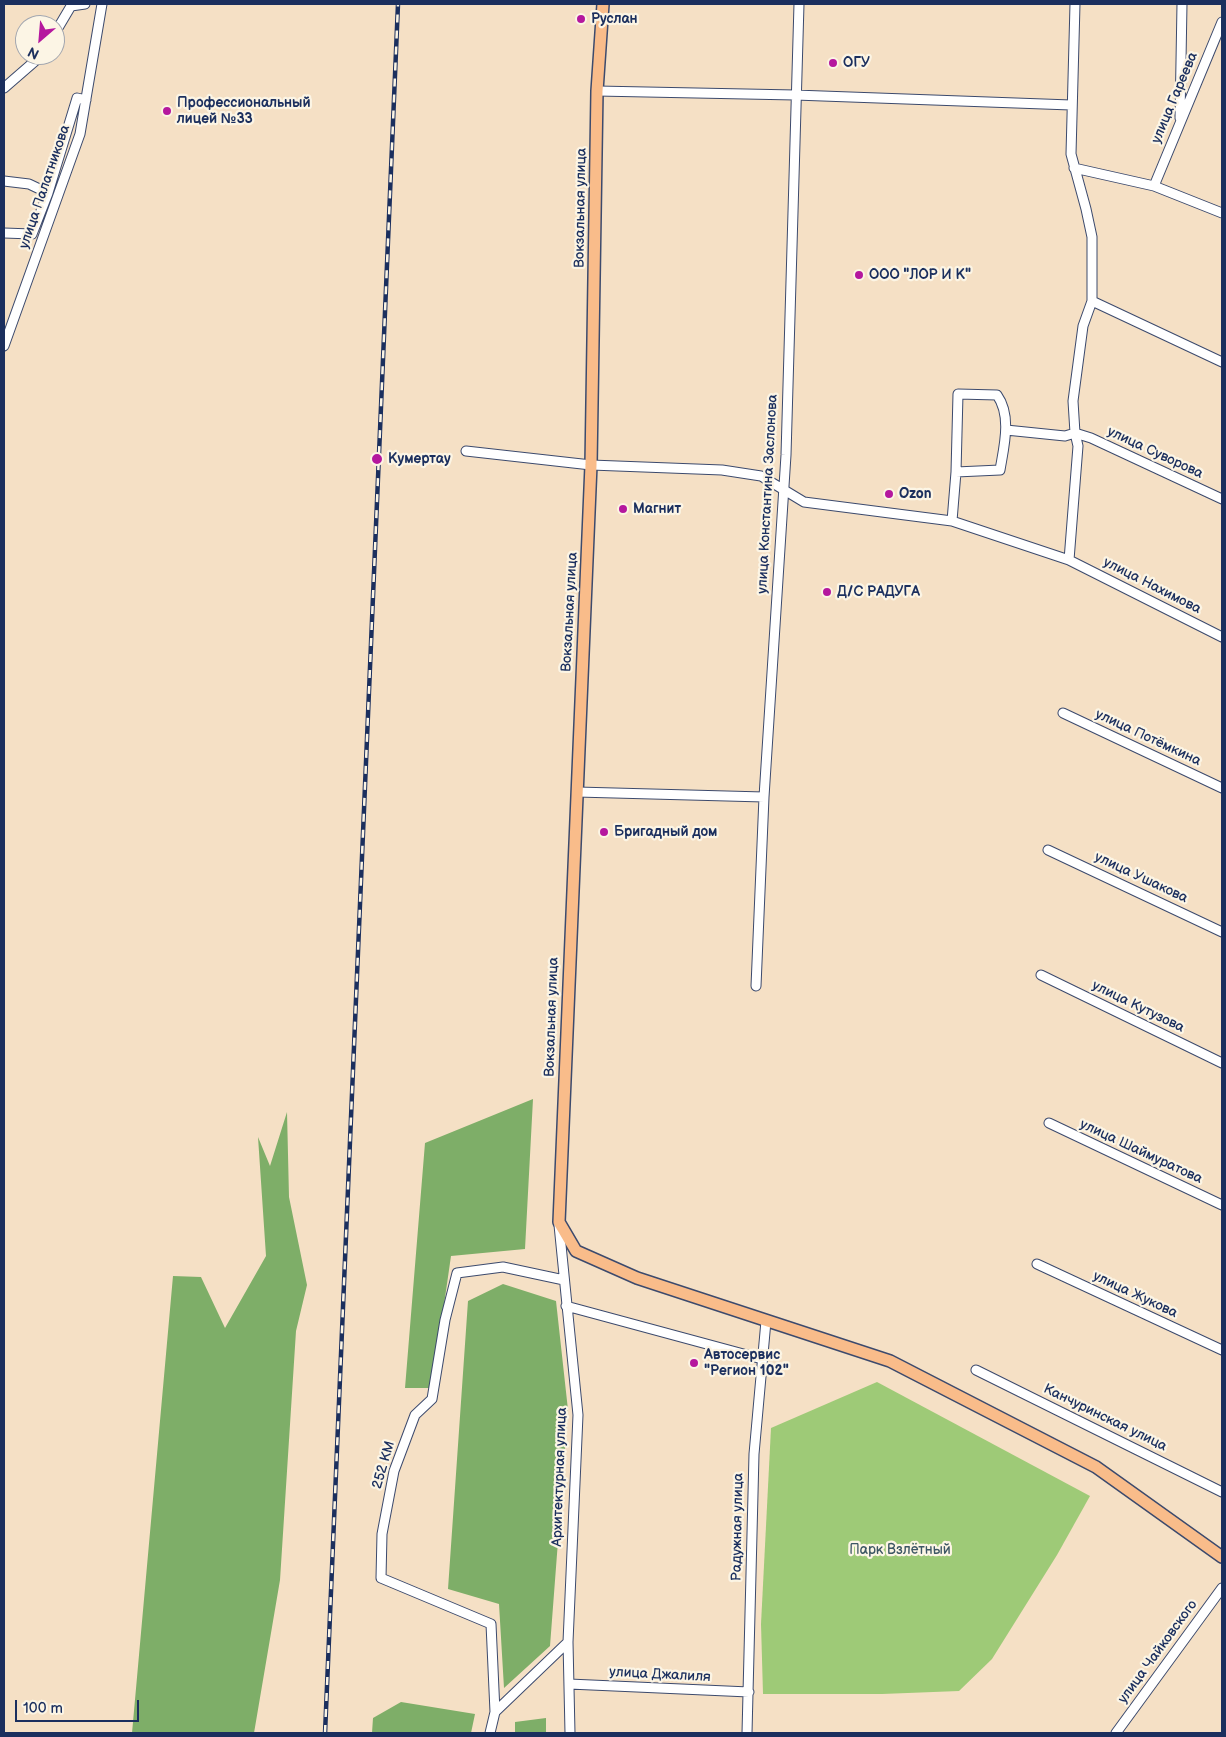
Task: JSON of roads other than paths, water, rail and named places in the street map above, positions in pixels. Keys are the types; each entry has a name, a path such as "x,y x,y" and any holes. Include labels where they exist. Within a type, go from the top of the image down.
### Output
{"main road":[{"name":"Вокзальная улица","path":"559,1222 591,465 597,91 603,4"},
{"path":"559,1222 576,1251 637,1278 890,1362 1096,1467 1222,1557"}],"street":[{"path":"65,16 71,6 85,4"},
{"name":"улица Палатникова","path":"4,346 80,134 102,4"},
{"name":"улица Константина Заслонова","path":"756,986 764,797 782,489 786,455 799,4"},
{"path":"1069,560 1078,446 1075,433 1073,401 1077,361 1084,326 1092,300 1092,237 1070,154 1075,4"},
{"path":"1180,121 1182,4"},
{"name":"улица Гареева","path":"1154,186 1222,22"},
{"path":"4,88 30,65"},
{"path":"597,91 795,95 1071,105"},
{"path":"4,233 32,234 48,193 77,98 86,100"},
{"path":"1074,168 1154,186 1222,214"},
{"path":"4,181 29,184 48,193"},
{"path":"1092,300 1222,362"},
{"path":"952,521 956,472 958,394 997,395 1003,404 1006,430 1000,470 956,472"},
{"path":"1006,430 1065,436 1075,433"},
{"name":"улица Суворова","path":"1075,433 1091,438 1222,499"},
{"name":"улица Нахимова","path":"466,451 591,465 722,470 761,476 804,502 952,521 1069,560 1222,637"},
{"name":"улица Потёмкина","path":"1063,713 1222,788"},
{"path":"577,792 764,797"},
{"name":"улица Ушакова","path":"1048,850 1222,932"},
{"name":"улица Кутузова","path":"1041,975 1222,1063"},
{"name":"улица Шаймуратова","path":"1049,1123 1222,1205"},
{"name":"Архитектурная улица","path":"559,1222 578,1415 568,1642 570,1733"},
{"name":"улица Жукова","path":"1037,1264 1222,1350"},
{"name":"252 КМ","path":"495,1712 491,1624 381,1578 382,1534 394,1471 415,1415 432,1399 445,1320 457,1273 503,1267 564,1280"},
{"path":"566,1306 762,1360"},
{"name":"Радужная улица","path":"747,1733 754,1454 766,1322"},
{"name":"Канчуринская улица","path":"976,1370 1222,1492"},
{"name":"улица Чайковского","path":"1116,1733 1222,1588"},
{"path":"490,1733 495,1712 568,1642"},
{"name":"улица Джалиля","path":"569,1684 749,1692"}],"railway":[{"path":"325,1733 398,4"}],"place":[{"name":"Руслан","path":"581,19"},
{"name":"ОГУ","path":"833,63"},
{"name":"Профессиональный лицей №33","path":"167,111"},
{"name":"ООО \"ЛОР И К\"","path":"859,275"},
{"name":"Кумертау","path":"377,459"},
{"name":"Ozon","path":"889,494"},
{"name":"Магнит","path":"623,509"},
{"name":"Д/С РАДУГА","path":"827,592"},
{"name":"Бригадный дом","path":"604,832"},
{"name":"Автосервис \"Регион 102\"","path":"694,1363"}],"park label":[{"name":"Парк Взлётный","path":"900,1550"}]}
